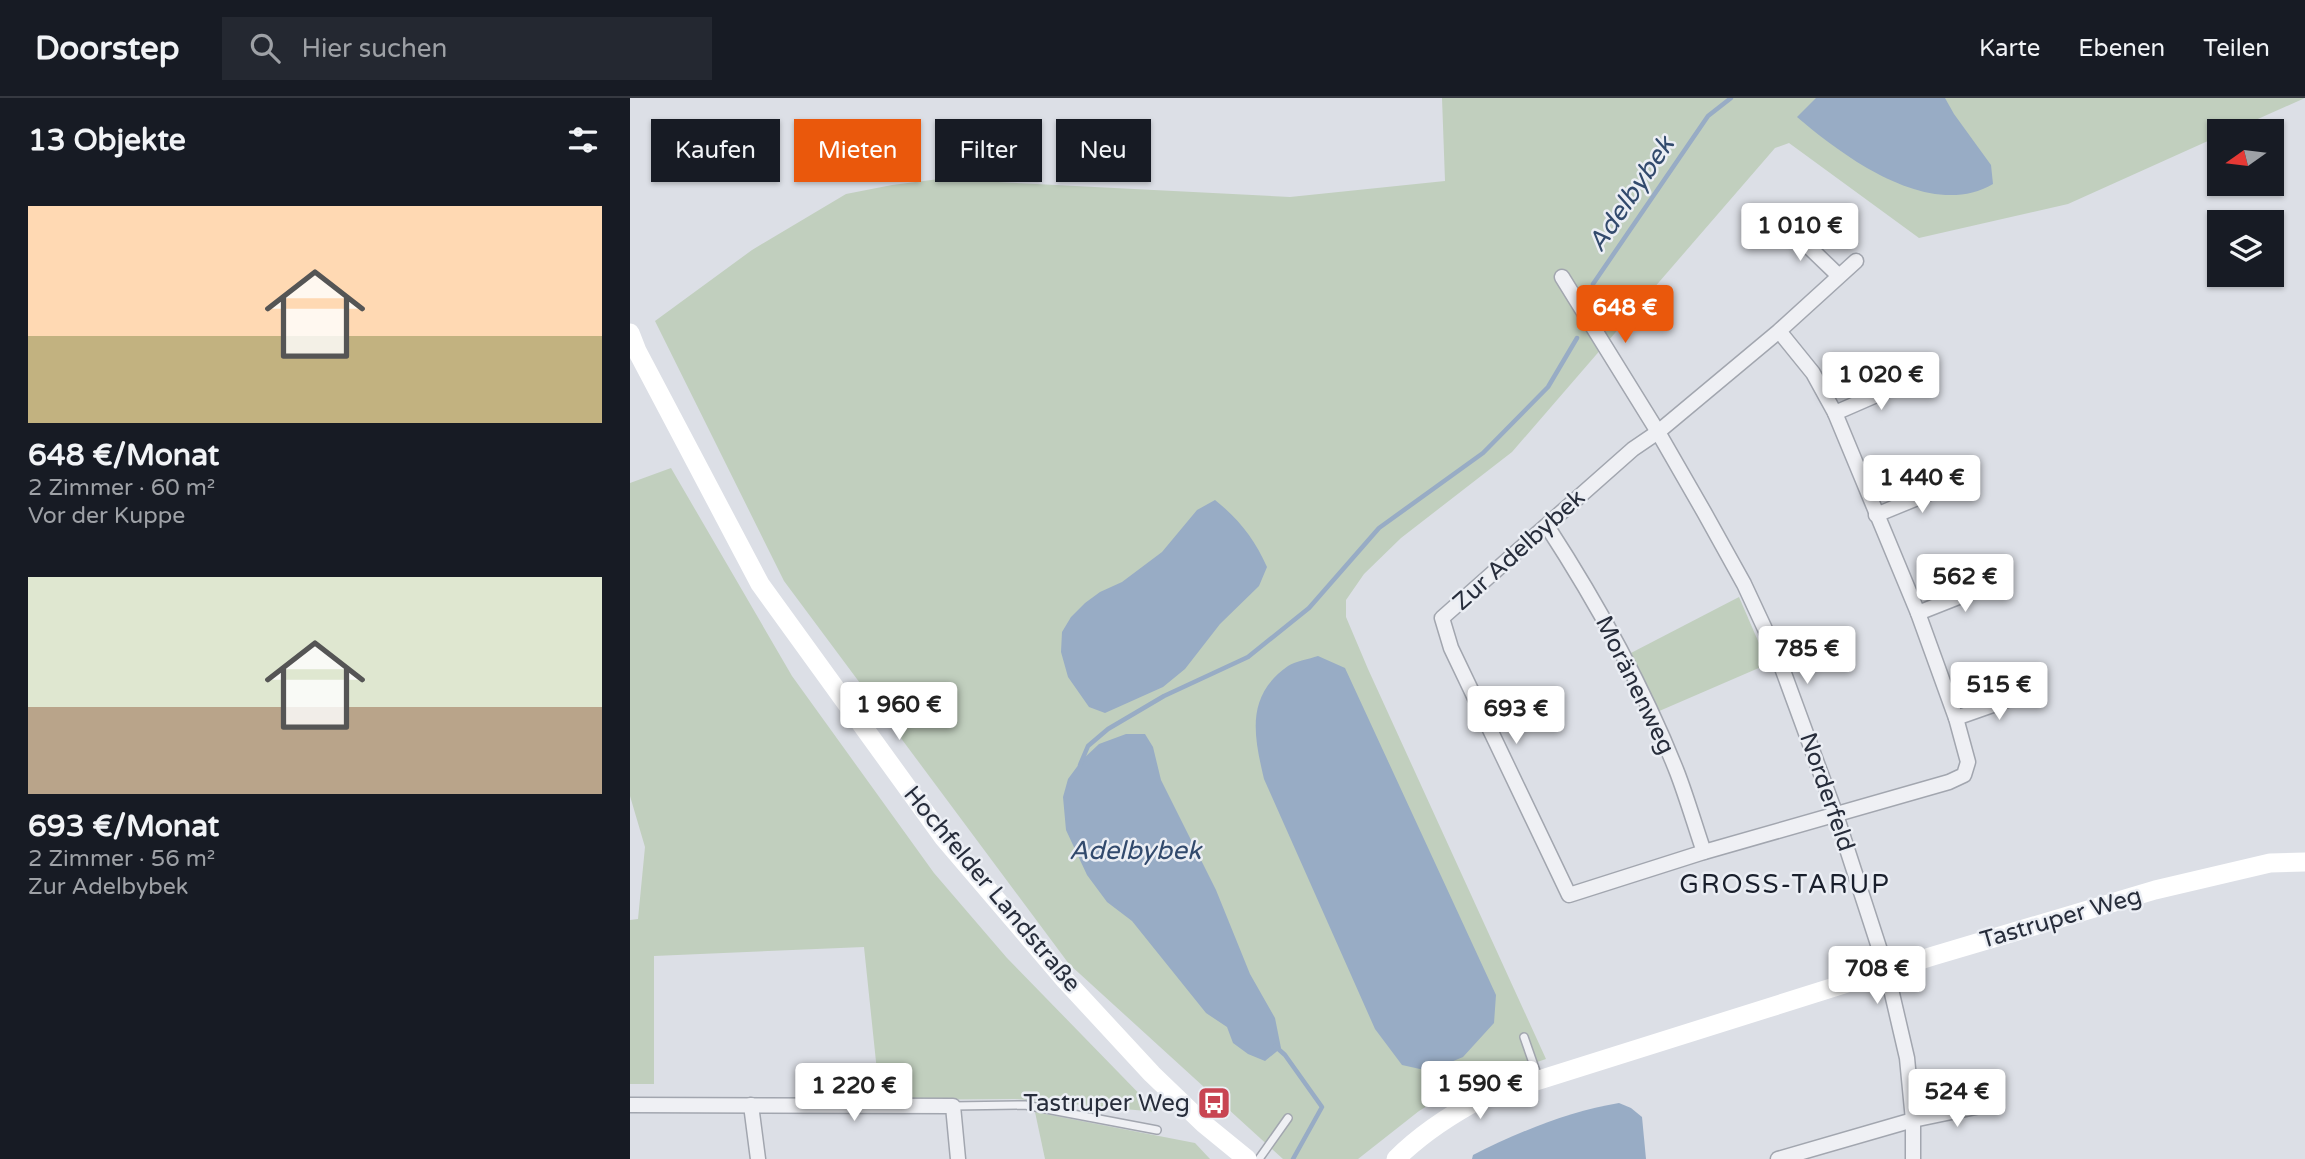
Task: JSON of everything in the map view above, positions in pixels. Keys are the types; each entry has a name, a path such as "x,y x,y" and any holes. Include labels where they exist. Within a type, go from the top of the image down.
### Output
{"main road":[{"name":"Hochfelder Landstraße","path":"630,333 760,584 943,837 1065,980 1152,1074 1204,1124 1247,1159"},
{"name":"Tastruper Weg","path":"1396,1159 1416,1139 1449,1115 1482,1098 1933,956 2155,890 2270,863 2305,862"}],"street":[{"path":"1787,226 1838,275"},
{"name":"Zur Adelbybek","path":"1856,261 1779,331 1658,432 1633,449 1442,618 1451,648 1569,895 1704,852 1949,782 1964,775 1968,762 1956,718"},
{"name":"Norderfeld","path":"1562,277 1658,432 1744,584 1778,657 1836,815 1887,972 1907,1058 1913,1119 1913,1159"},
{"path":"1779,331 1813,373 1835,413 1918,613 1956,718 2030,692"},
{"path":"1835,413 1913,379"},
{"path":"1876,514 1954,483"},
{"name":"Moränenweg","path":"1547,526 1577,572 1616,642 1651,713 1676,771 1704,852"},
{"path":"1918,613 1999,581"},
{"path":"1778,1159 1913,1119 1995,1103"},
{"path":"630,1105 954,1106 958,1159"},
{"path":"751,1105 758,1159"}],"lane":[{"path":"1524,1037 1539,1080"},
{"path":"954,1106 1025,1105 1157,1129"},
{"path":"1259,1159 1288,1118"}],"green space":[{"path":"1442,98 2305,98 2258,119 2207,119 2207,141 2068,204 1919,238 1789,143 1775,148 1512,452 1401,538 1364,574 1346,600 1346,617 1546,1059 1451,1091 1419,1111 1358,1159 1283,1159 1069,964 784,581 655,321 752,250 846,194 892,185 935,180 935,182 998,182 1290,197 1445,181"},
{"path":"671,468 792,676 934,873 1007,958 1157,1112 1015,1099 880,1100 864,947 654,956 654,1084 630,1084 630,920 638,919 645,847 630,796 630,483"},
{"path":"1739,597 1768,664 1657,712 1629,654"},
{"path":"1035,1112 1195,1143 1210,1159 1045,1159"}],"water":[{"path":"1816,98 1945,98 1991,165 1993,184 1968,193 1942,195 1916,190 1889,179 1839,150 1797,117"},
{"path":"1215,500 1239,522 1262,557 1267,567 1259,586 1220,624 1185,669 1163,687 1105,713 1089,707 1068,677 1061,652 1062,632 1071,617 1100,592 1122,582 1162,552 1197,510"},
{"path":"1318,656 1345,668 1496,995 1494,1023 1463,1057 1429,1071 1402,1065 1375,1029 1264,779 1257,747 1256,718 1265,690 1288,666"},
{"name":"Adelbybek","path":"1126,734 1145,734 1153,747 1161,780 1216,890 1250,974 1275,1018 1281,1048 1265,1061 1248,1054 1233,1043 1227,1027 1206,1013 1132,921 1107,902 1087,875 1066,830 1063,797 1068,779 1082,760 1099,744"},
{"path":"1619,1103 1642,1117 1646,1159 1472,1159 1473,1155 1490,1146 1544,1123"}],"waterway":[{"name":"Adelbybek","path":"1593,284 1708,116 1731,98"},
{"name":"Adelbybek","path":"1080,765 1088,746 1108,729 1164,696 1248,657 1309,608 1379,528 1483,453 1548,387 1577,338"},
{"name":"Adelbybek","path":"1275,1046 1285,1055 1322,1107 1293,1159"}],"place":[{"name":"Tastruper Weg","path":"1214,1103"}],"district":[{"name":"GROSS-TARUP","path":"1785,884"}]}
